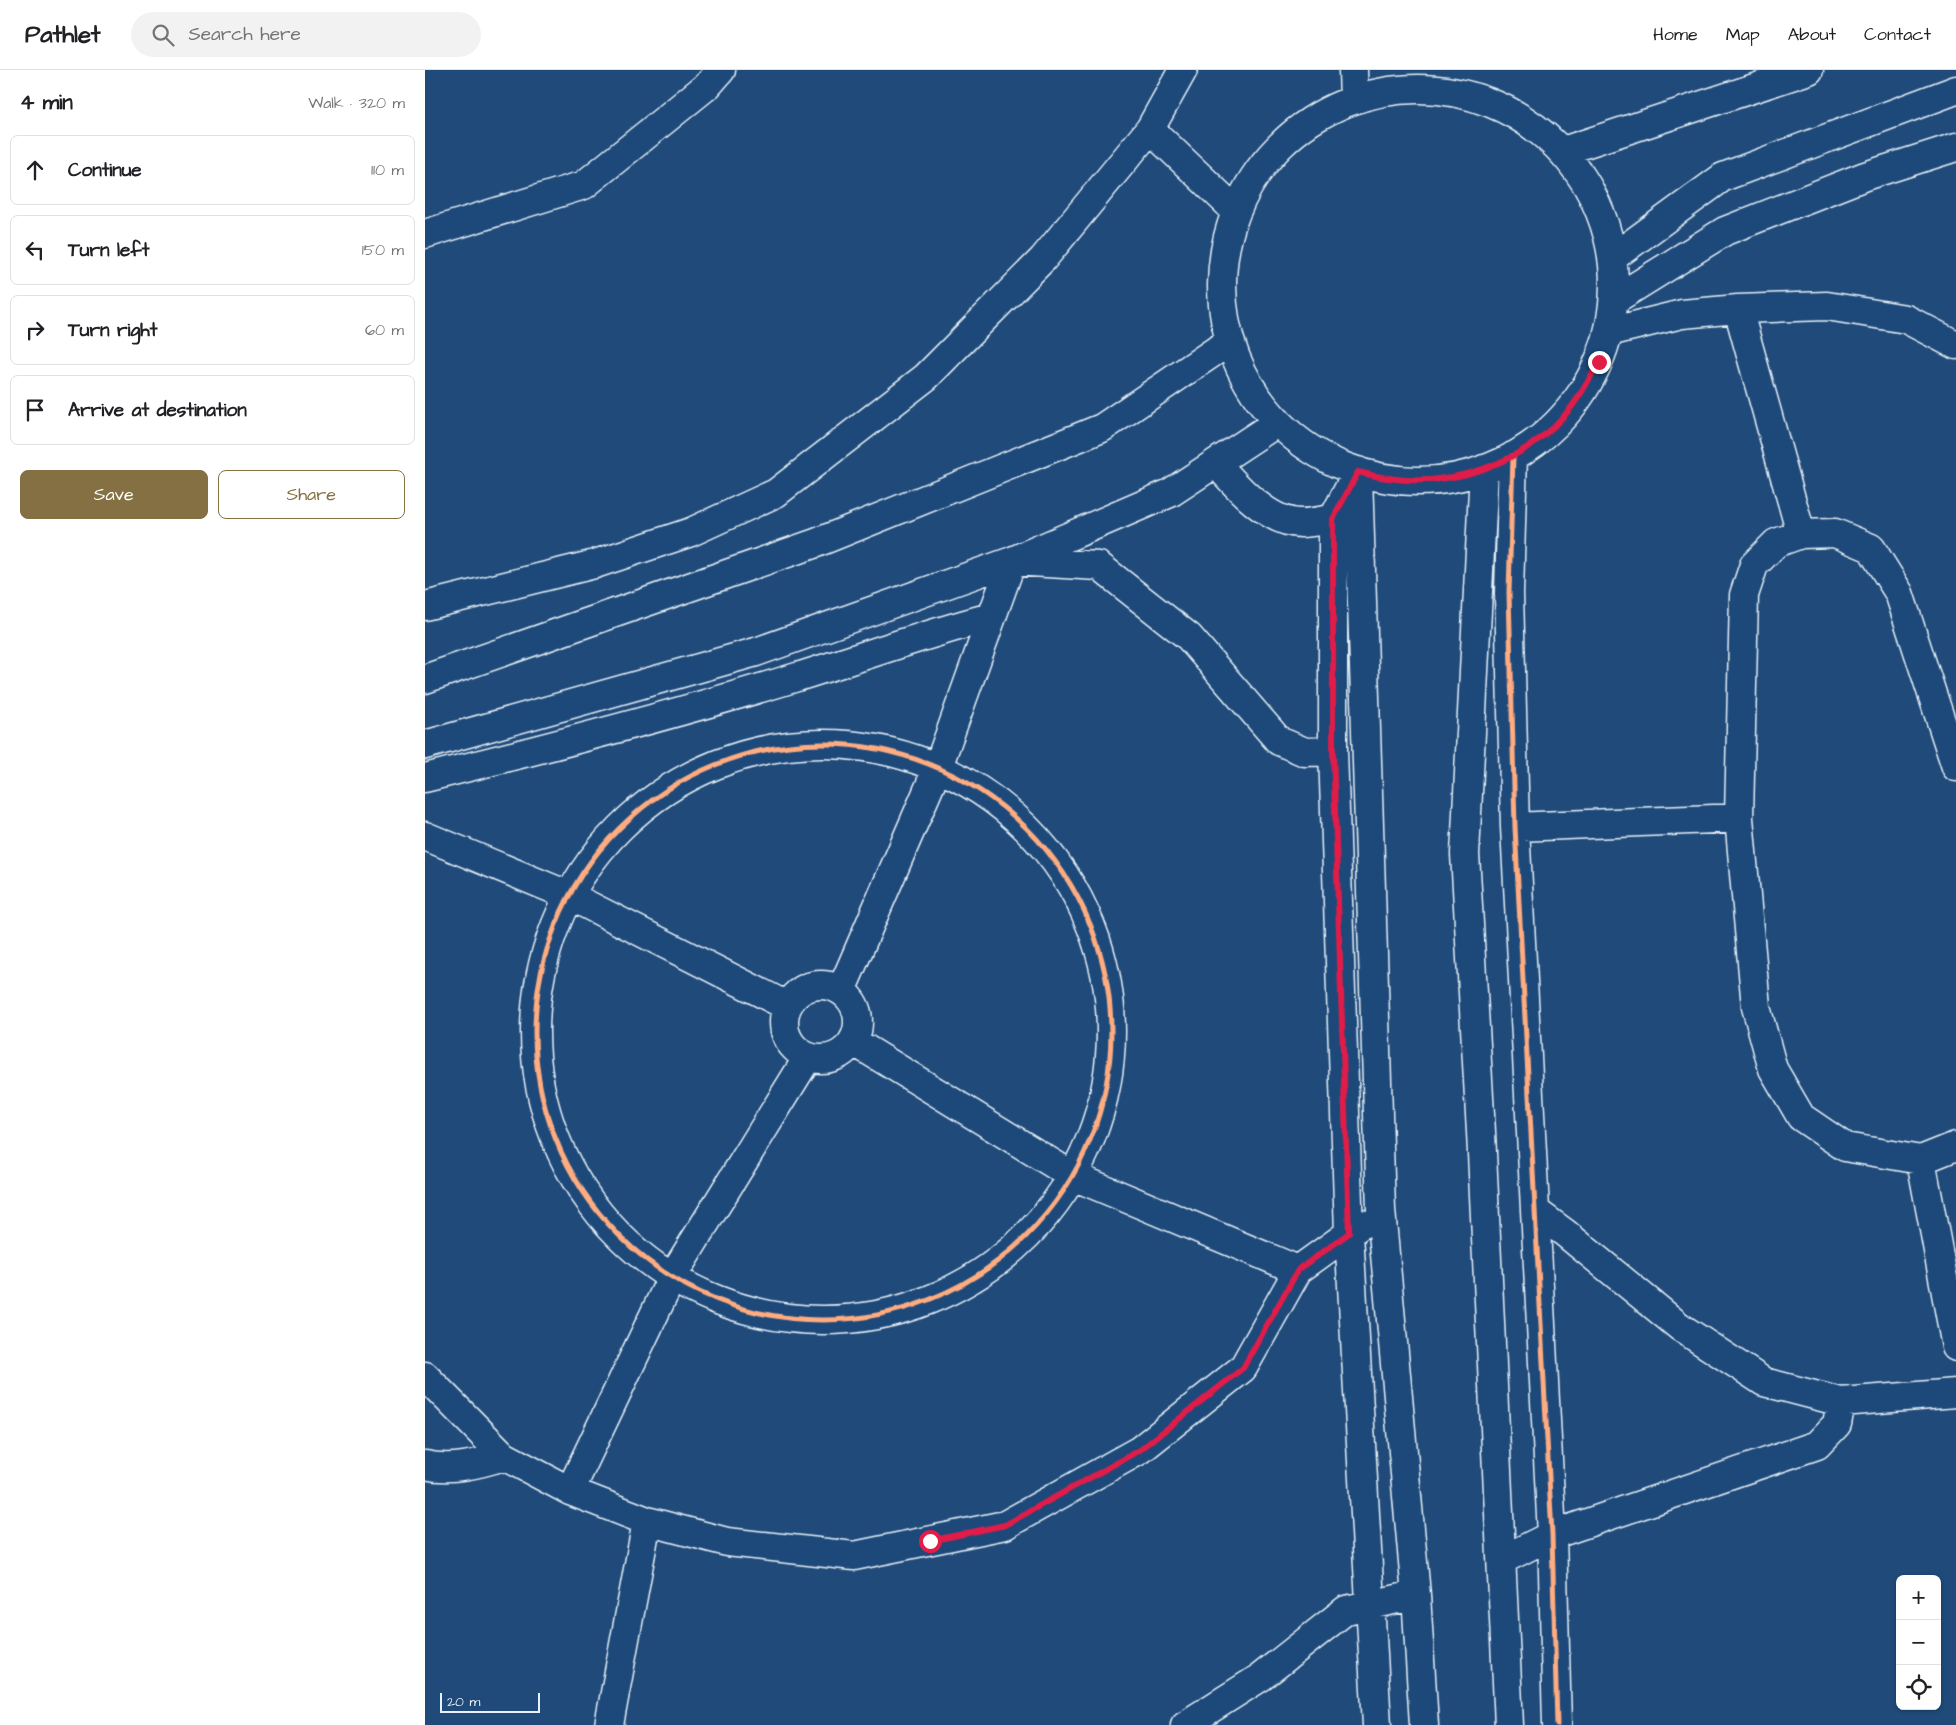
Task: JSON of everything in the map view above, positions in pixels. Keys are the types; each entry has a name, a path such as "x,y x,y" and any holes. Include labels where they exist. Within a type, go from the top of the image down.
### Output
{"street":[{"path":"425,234 584,185 708,85 721,70"},
{"path":"425,606 604,561 691,532 776,492 926,376 1043,259 1150,129 1183,70"},
{"path":"1353,70 1353,100"},
{"path":"1563,151 1809,70"},
{"path":"1472,82 1539,130 1563,151 1583,177 1598,205 1609,236 1614,300 1609,332 1599,362 1583,391 1563,417 1540,438 1513,456 1484,469 1453,478 1421,480 1389,478 1358,472 1329,459 1302,443 1278,422 1257,398 1241,370 1230,341 1223,308 1222,275 1227,243 1236,211 1252,181 1271,154 1296,132 1323,113 1353,100 1386,92 1472,82"},
{"path":"1612,258 1723,177 1956,90"},
{"path":"1150,129 1236,211"},
{"path":"1614,300 1725,231 1865,176 1956,147"},
{"path":"1609,332 1682,314 1738,309 1827,306 1906,319 1956,344"},
{"path":"1738,309 1801,534"},
{"path":"425,679 816,543 1102,428 1230,341"},
{"path":"425,745 756,652 1012,561 1170,493 1278,422"},
{"path":"1513,456 1509,593 1515,827 1552,1535 1557,1725"},
{"path":"1216,463 1239,489 1271,515 1300,523 1333,519"},
{"path":"1484,469 1465,854 1503,1560 1509,1725"},
{"path":"1358,472 1333,519 1333,751 1349,1233 1377,1725"},
{"path":"1358,472 1381,1210 1416,1595 1425,1725"},
{"path":"1956,767 1899,593 1871,548 1835,533 1801,534 1776,543 1754,565 1744,595 1739,818 1756,1007 1773,1069 1801,1117 1845,1147 1921,1160 1956,1146"},
{"path":"841,991 938,767 1012,561"},
{"path":"1012,561 1099,566 1189,637 1279,741 1305,752 1333,751"},
{"path":"425,778 558,745 796,677 942,630 991,617"},
{"path":"798,745 834,745 869,748 904,756 938,767 971,784 1002,805 1030,830 1054,858 1075,890 1091,924 1100,950 1110,996 1112,1033 1109,1070 1102,1107 1090,1142 1073,1176 1051,1207 1026,1236 997,1262 965,1282 929,1299 893,1311 855,1318 817,1319 779,1316 741,1308 705,1295 672,1277 639,1254 610,1227 586,1196 566,1162 550,1126 540,1088 535,1048 536,1009 542,970 550,941 569,896 599,852 637,814 672,788 696,774 729,761 763,751 798,745"},
{"path":"1515,827 1739,818"},
{"path":"425,836 569,896 787,1006"},
{"path":"814,986 828,986 841,991 851,1001 857,1014 857,1028 853,1041 844,1051 833,1057 820,1059 807,1057 796,1050 788,1040 784,1030 787,1006 803,990 814,986"},
{"path":"853,1041 1073,1176 1298,1270"},
{"path":"571,1490 672,1277 807,1057"},
{"path":"1921,1160 1956,1347"},
{"path":"425,1376 504,1456 571,1490 647,1521 727,1542 854,1556 1005,1525 1140,1450 1243,1368 1298,1270 1381,1210"},
{"path":"1535,1211 1680,1327 1764,1382 1841,1402 1956,1393"},
{"path":"1503,1560 1552,1535 1817,1445 1837,1424 1841,1402"},
{"path":"425,1465 440,1468 475,1465 504,1456"},
{"path":"609,1725 647,1521"},
{"path":"1185,1725 1261,1677 1346,1610 1416,1595"}],"cycle path":[{"path":"1513,456 1509,593 1515,827 1552,1535 1557,1725"},
{"path":"823,744 879,750 933,766 959,778 983,793 1026,829 1062,872 1077,896 1089,922 1105,976 1111,1032 1105,1088 1089,1142 1077,1168 1062,1192 1026,1235 983,1271 959,1286 933,1298 879,1314 823,1320 767,1314 713,1298 687,1286 663,1271 620,1235 584,1192 569,1168 557,1142 541,1088 535,1032 541,976 557,922 569,896 584,872 620,829 663,793 687,778 713,766 767,750 823,744"}],"route":[{"path":"930,1541 1005,1525 1140,1450 1243,1368 1298,1270 1349,1233 1333,751 1333,519 1358,472 1389,478 1421,480 1453,478 1484,469 1513,456 1540,438 1563,417 1583,391 1599,362"}]}
